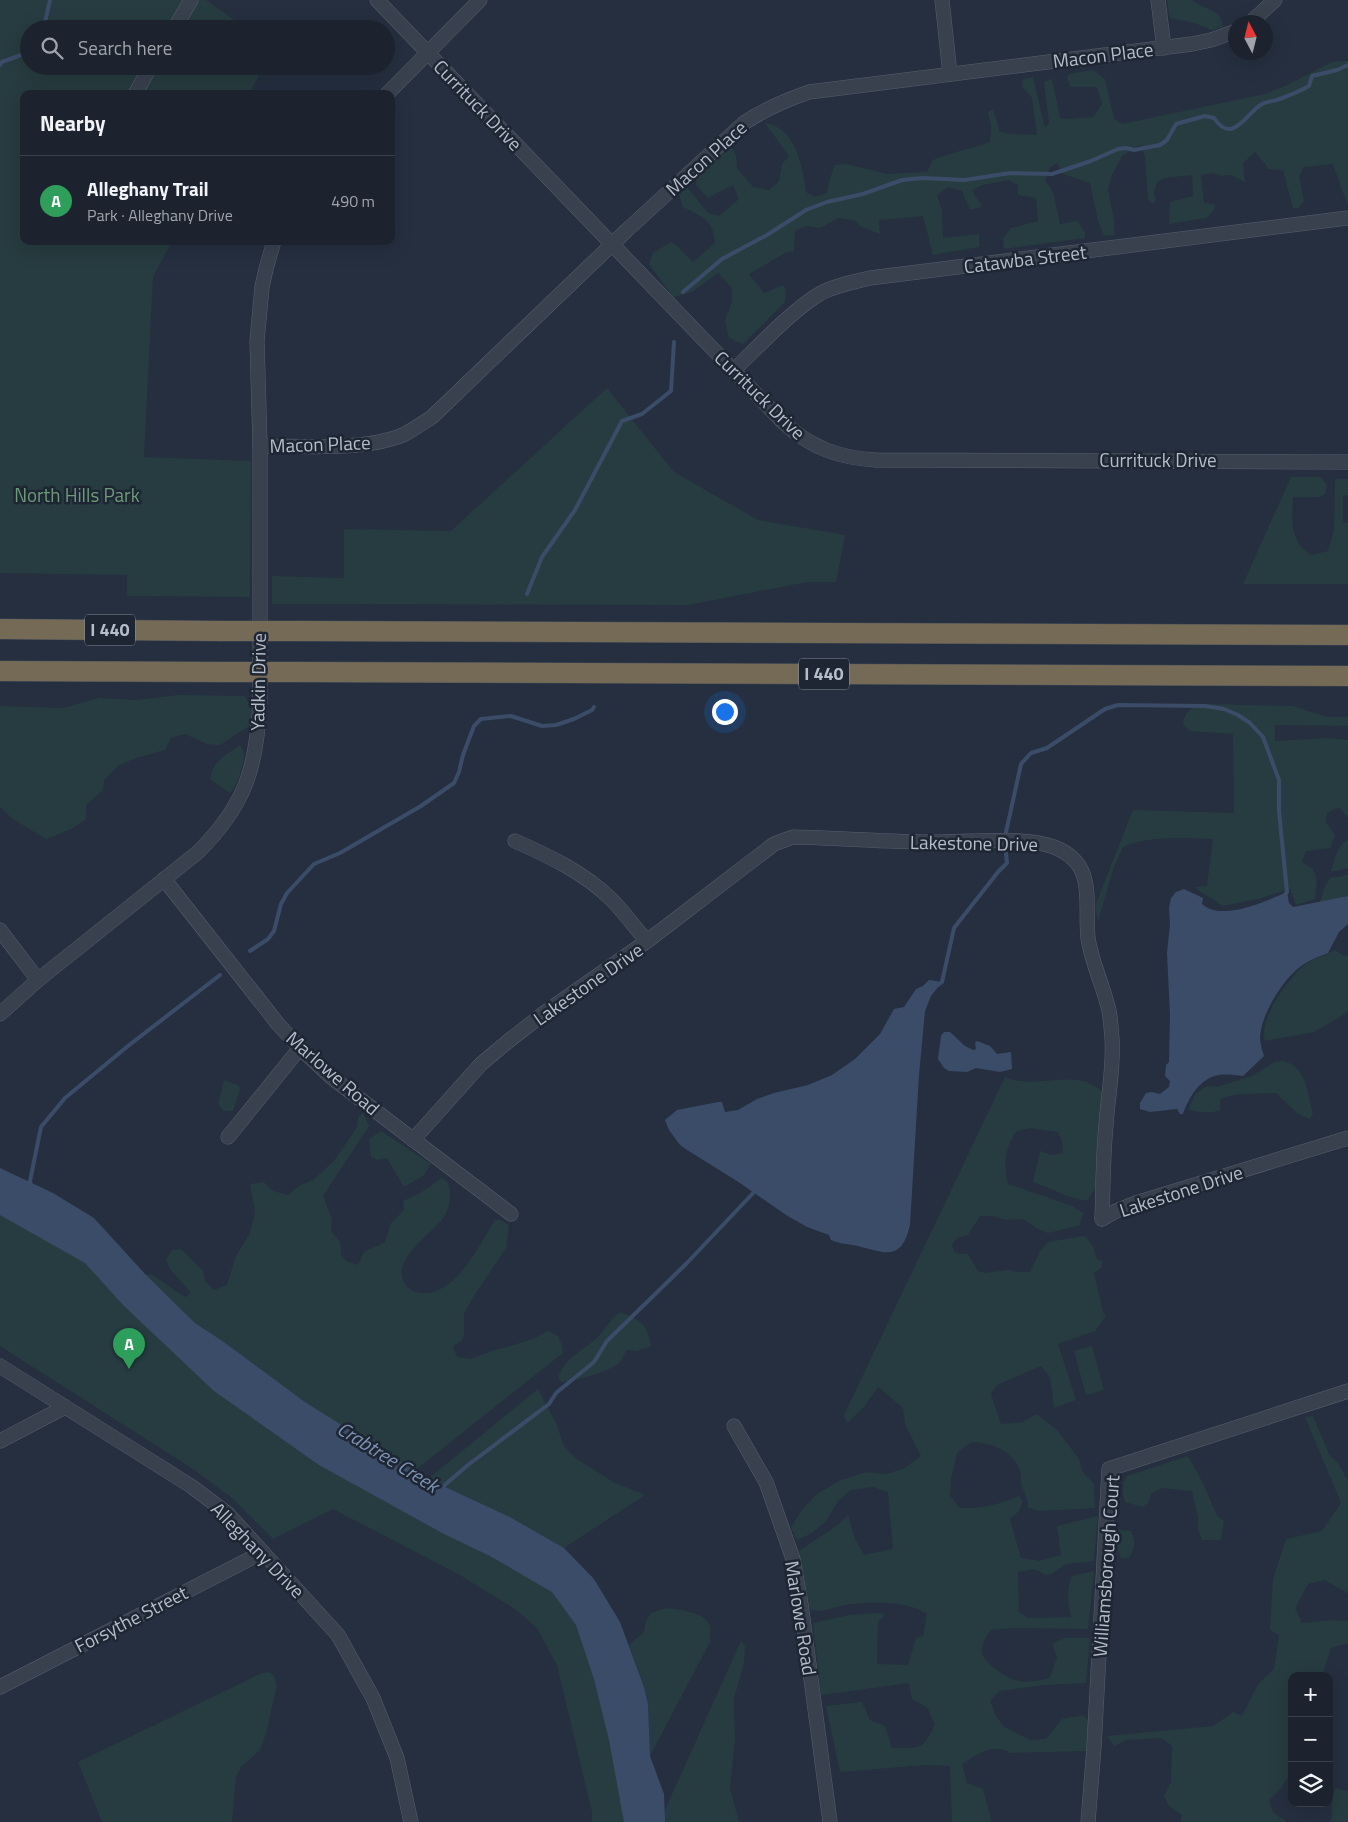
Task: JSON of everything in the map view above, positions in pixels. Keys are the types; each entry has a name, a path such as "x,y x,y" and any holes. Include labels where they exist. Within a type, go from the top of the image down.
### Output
{"highway":[{"name":"I 440","path":"0,629 300,632 1348,635"},
{"name":"I 440","path":"0,671 1348,676"}],"street":[{"path":"179,20 191,0"},
{"name":"Currituck Drive","path":"377,0 733,371 784,423 804,440 834,454 859,459 1348,462"},
{"path":"390,90 480,0"},
{"path":"942,0 950,74"},
{"path":"1158,0 1164,48"},
{"path":"1258,15 1274,0"},
{"name":"Macon Place","path":"260,446 370,444 413,430 432,417 612,245 744,123 764,110 809,92 1164,48 1212,40 1228,34"},
{"path":"137,90 146,75"},
{"name":"Catawba Street","path":"733,371 807,303 821,293 851,282 870,278 1348,218"},
{"name":"Yadkin Drive","path":"0,1014 38,980 197,853 223,824 237,803 249,776 256,752 260,700 260,446 257,346 259,313 266,269 273,245"},
{"name":"Lakestone Drive","path":"413,1140 481,1064 543,1014 647,941 774,844 793,837 868,840 1025,841 1056,847 1076,862 1087,883 1088,938 1109,1012 1112,1040 1103,1161 1102,1220 1116,1211 1136,1203 1348,1138"},
{"path":"515,841 540,852 592,883 612,900 647,941"},
{"name":"Marlowe Road","path":"164,879 278,1024 300,1048 331,1077 512,1214"},
{"path":"0,930 38,980"},
{"path":"228,1137 300,1048"},
{"name":"Alleghany Drive","path":"0,1366 191,1486 228,1514 338,1635 373,1698 397,1758 411,1822"},
{"name":"Williamsborough Court","path":"1088,1822 1094,1747 1109,1469 1348,1391"},
{"path":"0,1441 64,1407"},
{"name":"Marlowe Road","path":"734,1426 766,1482 793,1559 801,1604 830,1822"},
{"name":"Forsythe Street","path":"0,1687 263,1552"}],"green space":[{"name":"North Hills Park","path":"0,0 206,0 234,20 20,20 20,75 259,75 251,90 20,90 20,245 170,245 153,277 144,457 251,461 250,597 127,596 127,575 0,573"},
{"path":"1167,0 1192,0 1219,16 1223,27 1212,30 1194,23 1170,18"},
{"path":"1348,61 1348,203 1333,164 1304,167 1299,176 1304,201 1299,208 1293,208 1283,170 1269,169 1255,152 1243,163 1245,182 1231,175 1221,176 1212,173 1201,175 1204,203 1215,204 1214,210 1206,218 1169,224 1170,202 1193,196 1192,175 1165,178 1157,182 1154,192 1156,201 1152,204 1148,199 1145,156 1140,145 1122,156 1112,175 1108,189 1114,220 1114,235 1104,236 1098,221 1090,183 1063,174 1057,163 1050,168 1045,180 1053,192 1060,224 1077,221 1085,232 1085,238 1004,249 1003,238 1011,228 1038,221 1036,198 1018,195 1018,185 1009,180 982,185 972,190 982,207 970,210 962,191 948,187 937,195 942,211 943,238 979,234 979,247 933,255 923,216 879,220 880,234 860,226 856,221 839,218 820,228 807,226 795,231 794,251 785,253 749,274 764,293 783,285 786,291 785,302 743,344 729,338 725,320 732,302 732,288 718,273 692,292 673,297 649,264 653,253 671,242 693,262 715,243 709,224 701,216 683,207 679,194 687,187 708,213 719,216 739,199 733,185 708,198 696,185 697,175 731,147 736,155 737,168 753,187 769,190 779,181 782,164 789,156 764,122 779,128 791,141 799,157 806,192 815,197 827,193 835,165 847,164 887,174 927,172 933,160 990,142 991,126 988,112 993,109 1000,132 1037,135 1032,98 1022,86 1023,79 1033,77 1045,128 1049,123 1044,82 1052,79 1060,118 1093,117 1102,104 1097,87 1070,87 1067,77 1069,74 1093,70 1105,79 1114,119 1122,124 1265,94 1332,62"},
{"path":"607,388 674,472 758,520 845,535 836,582 807,582 688,605 272,604 272,576 344,578 344,529 451,531"},
{"path":"1291,477 1321,477 1327,485 1325,494 1319,497 1293,497 1292,522 1295,536 1311,555 1328,551 1334,531 1335,479 1348,479 1348,495 1343,496 1343,522 1348,523 1348,584 1243,584"},
{"path":"178,695 244,696 251,705 252,724 220,745 207,744 185,734 171,738 165,750 136,758 118,766 104,780 103,790 86,805 86,819 71,829 46,839 13,819 0,807 0,706 63,708 99,698 136,700"},
{"path":"1204,704 1293,706 1327,717 1348,717 1348,726 1275,725 1275,741 1329,738 1348,740 1348,818 1339,807 1327,813 1326,822 1335,835 1330,848 1306,851 1302,862 1313,869 1317,880 1315,899 1296,905 1290,889 1258,899 1222,906 1195,887 1207,886 1213,839 1155,839 1123,847 1114,867 1098,921 1095,906 1133,810 1234,813 1233,734 1190,731 1183,724 1185,716 1189,711"},
{"path":"240,745 244,753 242,768 238,780 230,793 210,779 217,762"},
{"path":"1348,840 1348,868 1331,872 1341,846"},
{"path":"1348,875 1348,904 1319,904 1330,878"},
{"path":"1335,950 1346,957 1348,955 1348,1012 1314,1032 1265,1041 1264,1032 1270,1010 1291,978 1306,964"},
{"path":"1283,1061 1297,1068 1305,1081 1313,1113 1310,1119 1298,1114 1276,1093 1240,1094 1226,1097 1220,1099 1220,1110 1212,1112 1188,1110 1195,1094 1207,1086 1217,1087 1252,1076 1275,1062"},
{"path":"1005,1077 1017,1081 1032,1082 1076,1080 1096,1086 1105,1094 1098,1183 1088,1200 1068,1196 1033,1182 1040,1151 1052,1155 1063,1153 1062,1141 1058,1132 1030,1128 1017,1131 1010,1143 1006,1156 1008,1184 1070,1205 1084,1213 1080,1222 1081,1225 1048,1233 1023,1219 1007,1220 992,1216 980,1216 968,1235 957,1238 952,1245 954,1252 968,1254 978,1271 985,1273 1008,1270 1030,1272 1040,1251 1048,1242 1085,1236 1093,1246 1097,1259 1102,1261 1102,1267 1094,1273 1103,1312 1106,1316 1095,1331 1058,1344 1076,1400 1054,1408 1050,1377 1041,1366 997,1385 991,1394 1001,1424 1023,1422 1037,1414 1057,1430 1079,1459 1082,1471 1094,1484 1095,1508 1041,1511 1028,1508 1027,1498 1021,1484 1020,1471 1014,1460 1004,1451 992,1445 971,1442 957,1453 951,1479 950,1496 960,1508 975,1508 1019,1496 1023,1501 1019,1511 1010,1519 1021,1558 1039,1561 1061,1555 1057,1526 1098,1516 1094,1561 1066,1564 1053,1573 1046,1575 1034,1569 1018,1572 1019,1612 1028,1618 1071,1617 1068,1596 1072,1576 1094,1571 1088,1629 1011,1628 991,1630 982,1648 984,1657 998,1671 1014,1680 1023,1682 1050,1678 1057,1657 1052,1644 1065,1638 1090,1638 1086,1683 1044,1685 1000,1691 990,1701 996,1716 1004,1727 1030,1740 1046,1739 1062,1719 1083,1715 1089,1720 1088,1751 1010,1753 991,1749 979,1754 962,1764 967,1783 983,1789 992,1822 952,1822 950,1766 925,1765 840,1772 826,1706 862,1702 870,1720 885,1726 892,1748 914,1748 927,1740 935,1725 927,1707 912,1699 909,1683 821,1695 813,1623 849,1615 880,1613 885,1615 878,1622 877,1664 908,1665 916,1638 923,1636 927,1614 908,1606 876,1602 844,1605 823,1610 810,1609 799,1551 839,1524 848,1515 855,1539 864,1555 893,1549 888,1492 873,1487 851,1490 838,1501 826,1521 812,1533 797,1540 791,1527 803,1509 817,1494 841,1480 867,1472 886,1474 903,1469 921,1456 905,1424 903,1408 878,1387 864,1407 847,1423 844,1415"},
{"path":"224,1080 239,1086 240,1090 233,1111 224,1111 218,1104"},
{"path":"363,1113 369,1126 323,1196 332,1219 331,1231 340,1242 341,1255 346,1261 358,1265 364,1252 385,1242 391,1223 404,1210 403,1201 420,1193 442,1178 450,1188 448,1207 440,1222 417,1245 404,1262 403,1280 410,1289 416,1292 429,1293 442,1288 463,1269 495,1220 501,1220 509,1225 506,1248 464,1314 464,1335 461,1341 453,1347 457,1357 471,1359 535,1338 548,1331 558,1336 562,1345 563,1353 414,1471 305,1402 195,1323 146,1275 151,1274 185,1297 191,1293 170,1269 166,1260 172,1250 181,1249 203,1271 205,1281 214,1290 227,1285 235,1258 250,1233 255,1212 250,1184 264,1182 273,1191 288,1195 299,1186 313,1180 334,1161 357,1127 358,1118"},
{"path":"381,1131 431,1164 424,1175 404,1187 387,1158 378,1160 371,1157 369,1139"},
{"path":"0,1194 139,1294 562,1576 645,1822 592,1822 592,1812 557,1665 537,1628 515,1609 460,1575 333,1509 273,1539 232,1498 193,1469 0,1346"},
{"path":"621,1312 642,1324 648,1333 651,1346 637,1351 627,1350 619,1363 607,1370 561,1382 558,1377 566,1364 597,1338 611,1320"},
{"path":"1092,1346 1104,1390 1086,1395 1074,1351"},
{"path":"538,1389 556,1423 564,1446 574,1457 613,1482 645,1495 564,1548 510,1517 428,1479"},
{"path":"1313,1416 1329,1454 1338,1463 1348,1481 1348,1593 1324,1580 1308,1584 1295,1608 1302,1623 1334,1620 1348,1621 1348,1643 1331,1648 1323,1672 1288,1672 1288,1777 1281,1788 1269,1800 1273,1812 1287,1822 1181,1822 1182,1815 1169,1806 1164,1796 1171,1782 1172,1746 1162,1738 1127,1740 1114,1746 1107,1736 1213,1726 1233,1712 1242,1716 1258,1684 1274,1669 1279,1635 1270,1630 1273,1579 1286,1539 1322,1531 1341,1503 1305,1417"},
{"path":"1188,1456 1203,1483 1217,1516 1224,1521 1221,1540 1202,1540 1198,1529 1198,1517 1192,1491 1161,1488 1151,1494 1148,1503 1142,1507 1125,1502 1123,1489 1127,1476"},
{"path":"1119,1530 1131,1531 1133,1535 1133,1551 1129,1558 1121,1558 1119,1554 1117,1537"},
{"path":"666,1608 691,1612 702,1617 710,1626 710,1642 650,1756 648,1704 629,1645 644,1632 646,1621 651,1613"},
{"path":"741,1641 745,1646 744,1663 734,1699 735,1741 730,1788 739,1822 665,1822 664,1812"},
{"path":"268,1672 273,1674 277,1685 266,1734 260,1750 241,1767 236,1777 232,1822 102,1822 78,1762 262,1673"},
{"path":"1336,1788 1348,1791 1348,1822 1330,1822 1332,1818 1333,1793"}],"water":[{"path":"1184,889 1203,898 1202,904 1211,909 1221,911 1244,908 1287,892 1289,903 1293,907 1348,896 1348,924 1339,932 1328,953 1300,967 1280,989 1264,1018 1261,1028 1260,1039 1264,1056 1243,1076 1219,1075 1206,1080 1196,1089 1188,1101 1183,1114 1180,1114 1177,1109 1150,1112 1140,1109 1140,1103 1146,1093 1160,1094 1169,1087 1170,1081 1165,1076 1166,1065 1169,1062 1170,1015 1167,953 1170,924 1169,908 1171,898 1176,892"},
{"path":"929,980 942,982 931,996 925,1011 919,1075 910,1225 902,1245 897,1250 891,1252 877,1251 831,1240 829,1235 807,1227 786,1215 737,1181 687,1150 680,1145 669,1130 665,1120 677,1110 722,1102 725,1112 738,1110 757,1099 808,1085 832,1075 855,1059 880,1034 894,1009 904,1007 916,989 923,986"},
{"path":"944,1032 950,1032 965,1046 973,1050 976,1049 975,1043 977,1041 990,1046 997,1054 1011,1052 1012,1069 1000,1072 976,1068 967,1072 949,1071 944,1068 938,1059 941,1036"},
{"name":"Crabtree Creek","path":"0,1168 53,1193 94,1218 146,1275 195,1323 305,1402 428,1479 510,1517 564,1548 594,1579 620,1622 644,1687 648,1704 650,1756 664,1794 665,1822 624,1822 609,1740 594,1679 576,1625 552,1592 490,1556 444,1534 319,1465 214,1391 124,1306 85,1263 0,1215"}],"waterway":[{"path":"45,20 50,0"},
{"path":"0,65 2,62 20,55"},
{"path":"683,292 722,259 767,235 806,210 827,202 863,194 902,180 922,178 965,180 1010,173 1052,174 1091,161 1118,149 1134,150 1160,145 1167,140 1176,124 1205,116 1214,118 1221,126 1227,129 1233,128 1239,125 1262,104 1285,97 1309,86 1312,76 1337,70 1348,65"},
{"path":"527,594 542,557 575,510 622,421 642,414 671,391 674,342"},
{"path":"1005,837 1021,764 1031,753 1047,748 1105,709 1118,705 1205,706 1224,709 1250,723 1263,737 1279,780 1279,811 1287,892 1285,895"},
{"path":"250,951 268,939 274,931 281,904 287,893 314,864 340,853 421,806 454,783 474,726 481,719 511,716 542,726 556,725 574,719 592,710 594,707"},
{"path":"938,985 942,982 954,928 1007,863 1005,844"},
{"path":"31,1186 30,1181 41,1127 65,1098 128,1046 220,975"},
{"name":"Crabtree Creek","path":"440,1489 468,1465 549,1404 556,1393 594,1362 607,1341 686,1264 756,1190"}],"place":[{"name":"Alleghany Trail","path":"129,1369"}]}
